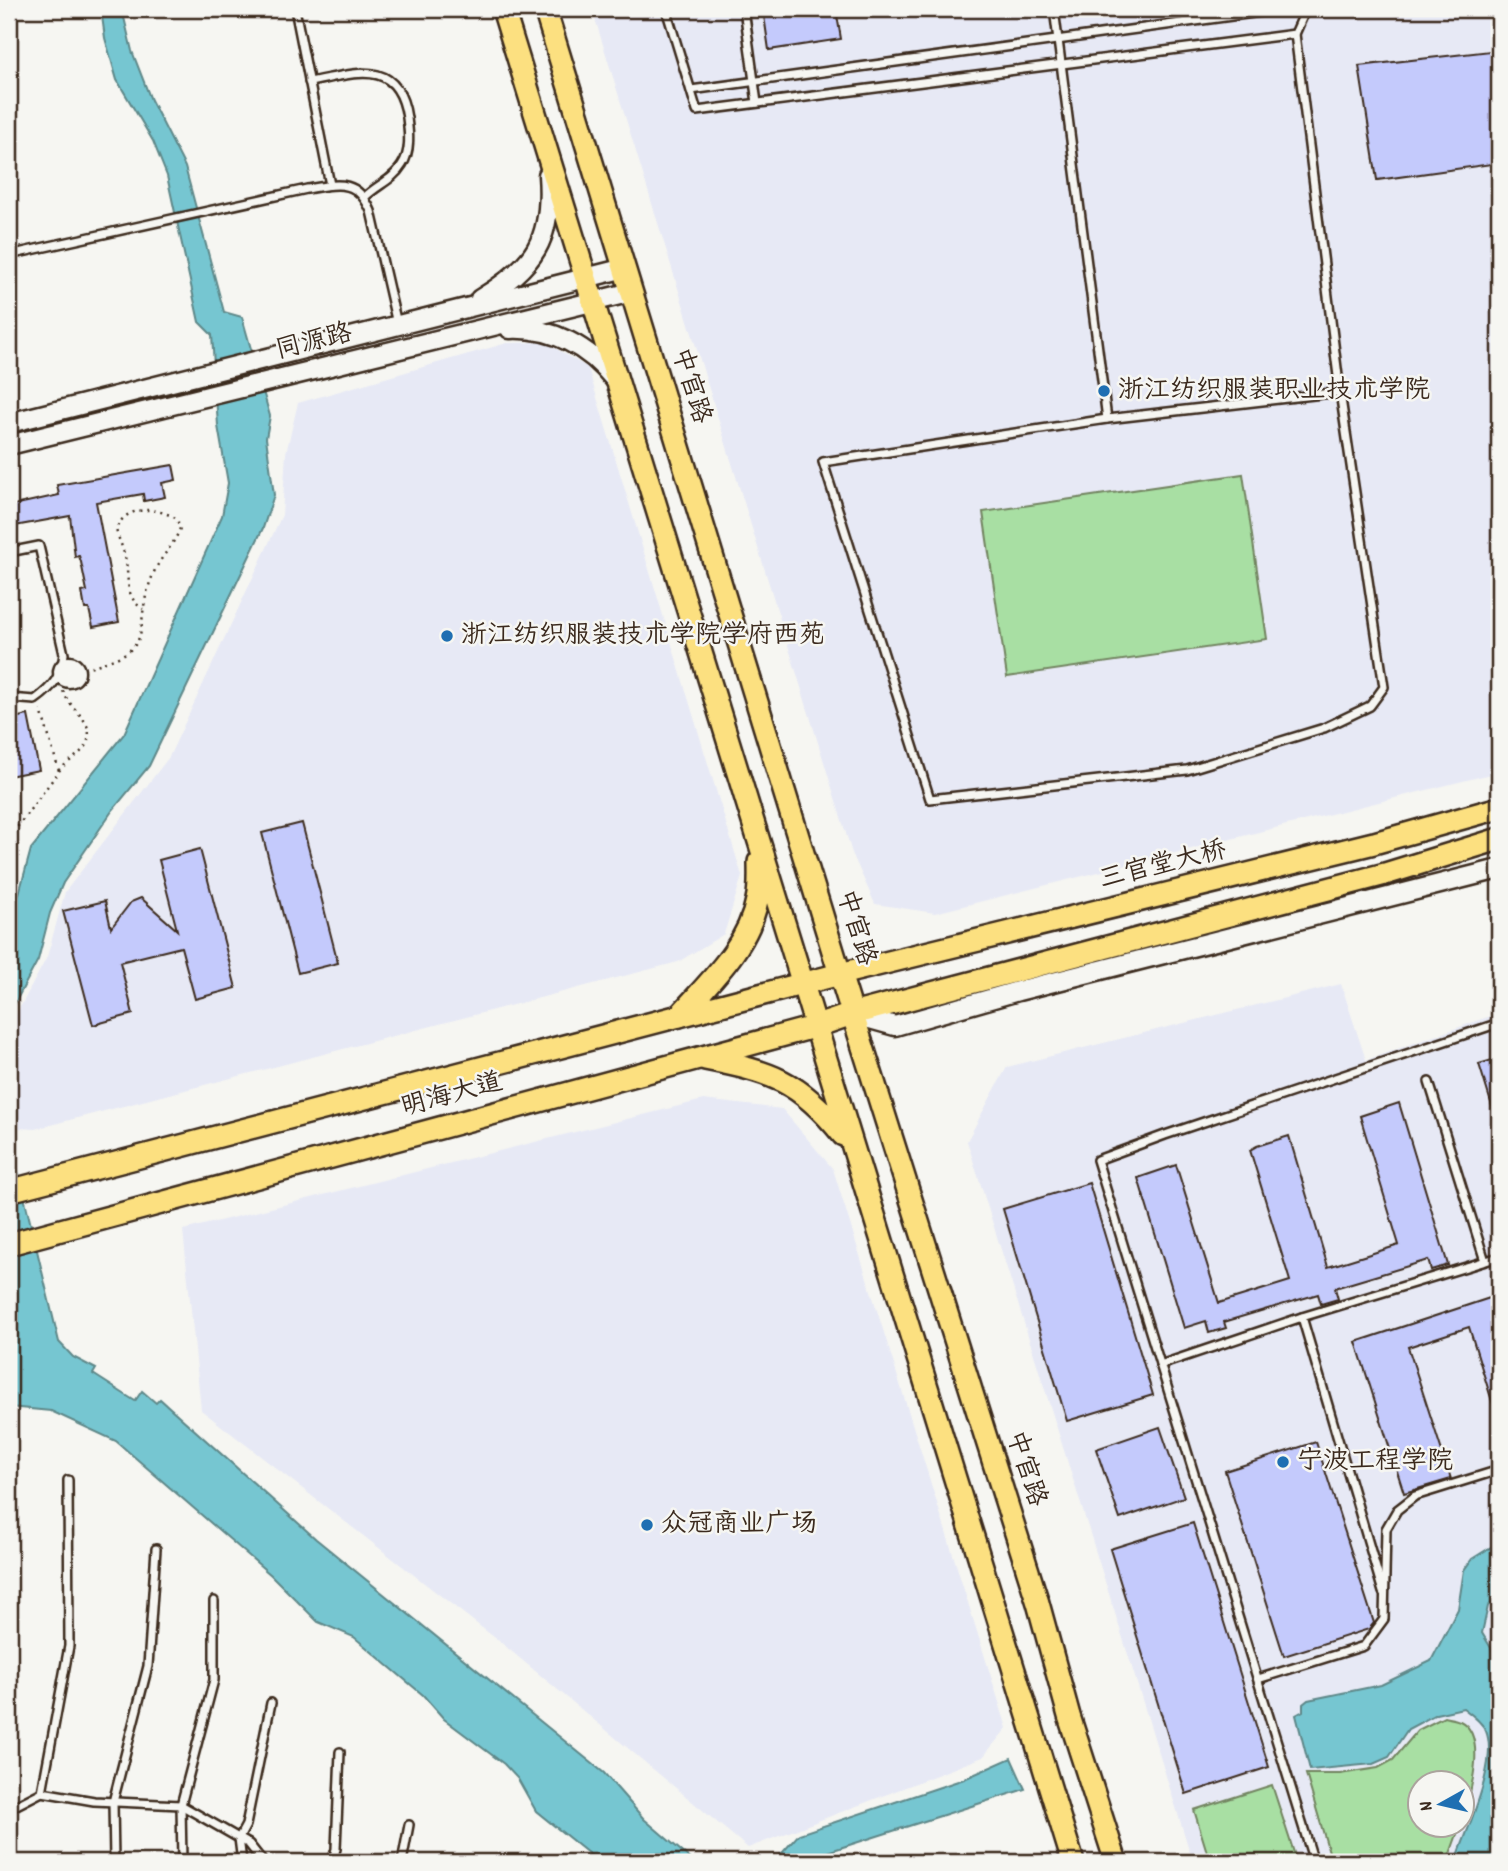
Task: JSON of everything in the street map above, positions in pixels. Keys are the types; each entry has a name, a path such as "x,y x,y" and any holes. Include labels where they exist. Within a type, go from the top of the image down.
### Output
{"main road":[{"path":"503,9 1073,1862"},
{"name":"中官路","path":"545,9 839,974 1038,1603 1069,1716 1116,1862"},
{"name":"三官堂大桥","path":"839,974 1374,842 1499,808"},
{"path":"852,1014 1385,874 1499,839"},
{"path":"679,1016 727,962 741,940 757,901 760,846"},
{"name":"明海大道","path":"9,1191 803,986 839,974"},
{"name":"明海大道","path":"9,1244 814,1027 852,1014"},
{"path":"699,1057 755,1069 794,1086 818,1104 850,1144"}],"street":[{"path":"464,308 526,267 538,248 549,222 546,150"},
{"name":"同源路","path":"9,423 625,268"},
{"name":"同源路","path":"9,445 632,292"},
{"path":"471,331 527,328 560,337 587,351 620,387"},
{"path":"852,1014 895,1026 1018,991 1499,869"}],"lane":[{"path":"295,9 330,185"},
{"path":"666,9 697,111 1295,34"},
{"path":"744,9 757,103"},
{"path":"1054,9 1107,419"},
{"path":"691,90 1283,9"},
{"path":"1306,9 1295,34 1340,392 1384,687 1370,706 1324,728 1187,770 930,799 823,462 1107,419 1340,392"},
{"path":"310,82 363,72 384,75 395,85 405,107 410,137 404,163 393,177 365,197"},
{"path":"9,255 330,185 354,187 365,197 397,325"},
{"path":"9,552 39,546 68,673 37,699 9,698"},
{"path":"1314,1862 1097,1160 1499,1023"},
{"path":"1429,1082 1485,1261"},
{"path":"1160,1365 1302,1317 1499,1256"},
{"path":"1302,1317 1386,1602"},
{"path":"1258,1679 1364,1646 1384,1619 1386,1529 1396,1510 1415,1496 1499,1471"},
{"path":"42,1792 69,1646 68,1480"},
{"path":"114,1862 113,1802 148,1666 156,1549"},
{"path":"182,1862 181,1805 214,1680 214,1601"},
{"path":"242,1862 239,1838 246,1825 271,1703"},
{"path":"331,1862 336,1849 340,1752"},
{"path":"9,1810 42,1792 113,1802 181,1805 248,1844 263,1862"},
{"path":"402,1862 408,1825"}],"path":[{"path":"9,838 59,771 84,748 88,734 85,720 65,698 63,690 68,673 100,666 130,650 141,638 143,609 155,570 180,528 177,519 162,510 132,512 126,515 116,530 127,561 126,582 131,598 143,609"},
{"path":"37,699 59,771"}],"shaded area":[{"name":"浙江纺织服装职业技术学院","path":"592,9 1499,9 1499,772 935,913 875,904 852,853"},
{"name":"浙江纺织服装技术学院学府西苑","path":"545,342 588,368 742,876 724,934 678,962 35,1129 19,1128 9,1096 9,1028 47,957 65,892 169,757 282,515 286,453 298,403 507,343"},
{"name":"宁波工程学院","path":"1341,984 1366,1060 1499,1013 1499,1862 1193,1862 967,1141 1007,1067"},
{"name":"众冠商业广场","path":"703,1100 782,1109 833,1169 1007,1728 983,1757 748,1848 499,1641 201,1410 183,1230"}],"green space":[{"path":"1243,474 1267,639 1007,677 983,512"},
{"path":"1444,1717 1460,1721 1469,1728 1474,1739 1474,1770 1406,1770 1406,1840 1455,1840 1447,1862 1332,1862 1306,1774 1340,1774 1378,1768 1393,1760 1418,1730"},
{"path":"1272,1785 1297,1862 1210,1862 1194,1810"}],"water":[{"path":"101,9 122,9 132,51 151,100 185,167 224,312 242,317 270,416 266,438 274,495 263,528 149,766 112,811 63,883 50,913 38,960 9,1014 9,931 31,849 124,734 222,516 228,483 218,426 212,335 199,322 167,176 153,141 117,80 105,38"},
{"path":"9,1134 59,1342 73,1357 96,1369 93,1374 135,1401 142,1391 156,1403 160,1399 316,1539 604,1773 644,1819 694,1862 599,1862 536,1811 518,1779 504,1764 444,1719 423,1695 354,1637 318,1622 271,1575 116,1441 51,1411 9,1407"},
{"path":"1499,1542 1499,1598 1488,1606 1482,1633 1499,1661 1499,1862 1456,1862 1464,1840 1476,1840 1476,1807 1485,1778 1489,1745 1486,1731 1476,1718 1463,1708 1436,1714 1408,1729 1389,1757 1373,1764 1310,1770 1296,1715 1303,1711 1303,1704 1308,1700 1381,1685 1431,1661 1458,1609 1464,1570 1472,1559"},
{"path":"1011,1758 1025,1789 824,1853 808,1862 774,1862 799,1834 964,1779"}],"building":[{"path":"763,9 836,9 841,39 769,50"},
{"path":"1499,50 1499,163 1377,180 1359,66"},
{"path":"173,465 176,480 162,483 165,497 144,501 143,494 96,502 119,622 93,627 89,609 85,609 82,592 87,591 79,556 75,557 70,516 9,527 9,506 59,495 57,485"},
{"path":"28,715 39,770 9,776 9,719"},
{"path":"302,823 338,963 298,973 262,833"},
{"path":"200,849 236,988 195,999 181,947 120,962 133,1014 93,1025 63,911 105,901 111,928 131,902 141,898 177,930 159,860"},
{"path":"1499,1058 1499,1118 1496,1119 1479,1064"},
{"path":"1399,1103 1448,1265 1431,1270 1428,1260 1335,1288 1338,1299 1321,1304 1318,1294 1224,1322 1226,1328 1209,1333 1206,1321 1184,1328 1138,1178 1176,1165 1219,1303 1290,1281 1250,1150 1257,1146 1289,1136 1328,1267 1399,1245 1360,1116"},
{"path":"1089,1183 1153,1395 1067,1421 1003,1209"},
{"path":"1499,1295 1499,1414 1496,1414 1469,1327 1408,1347 1451,1479 1404,1493 1356,1342"},
{"path":"1160,1427 1184,1497 1120,1519 1096,1449"},
{"path":"1316,1442 1374,1623 1369,1629 1284,1656 1225,1471"},
{"path":"1193,1523 1269,1767 1186,1794 1110,1549"}],"place":[{"name":"浙江纺织服装职业技术学院","path":"1104,391"},
{"name":"浙江纺织服装技术学院学府西苑","path":"447,636"},
{"name":"宁波工程学院","path":"1283,1462"},
{"name":"众冠商业广场","path":"647,1525"}]}
